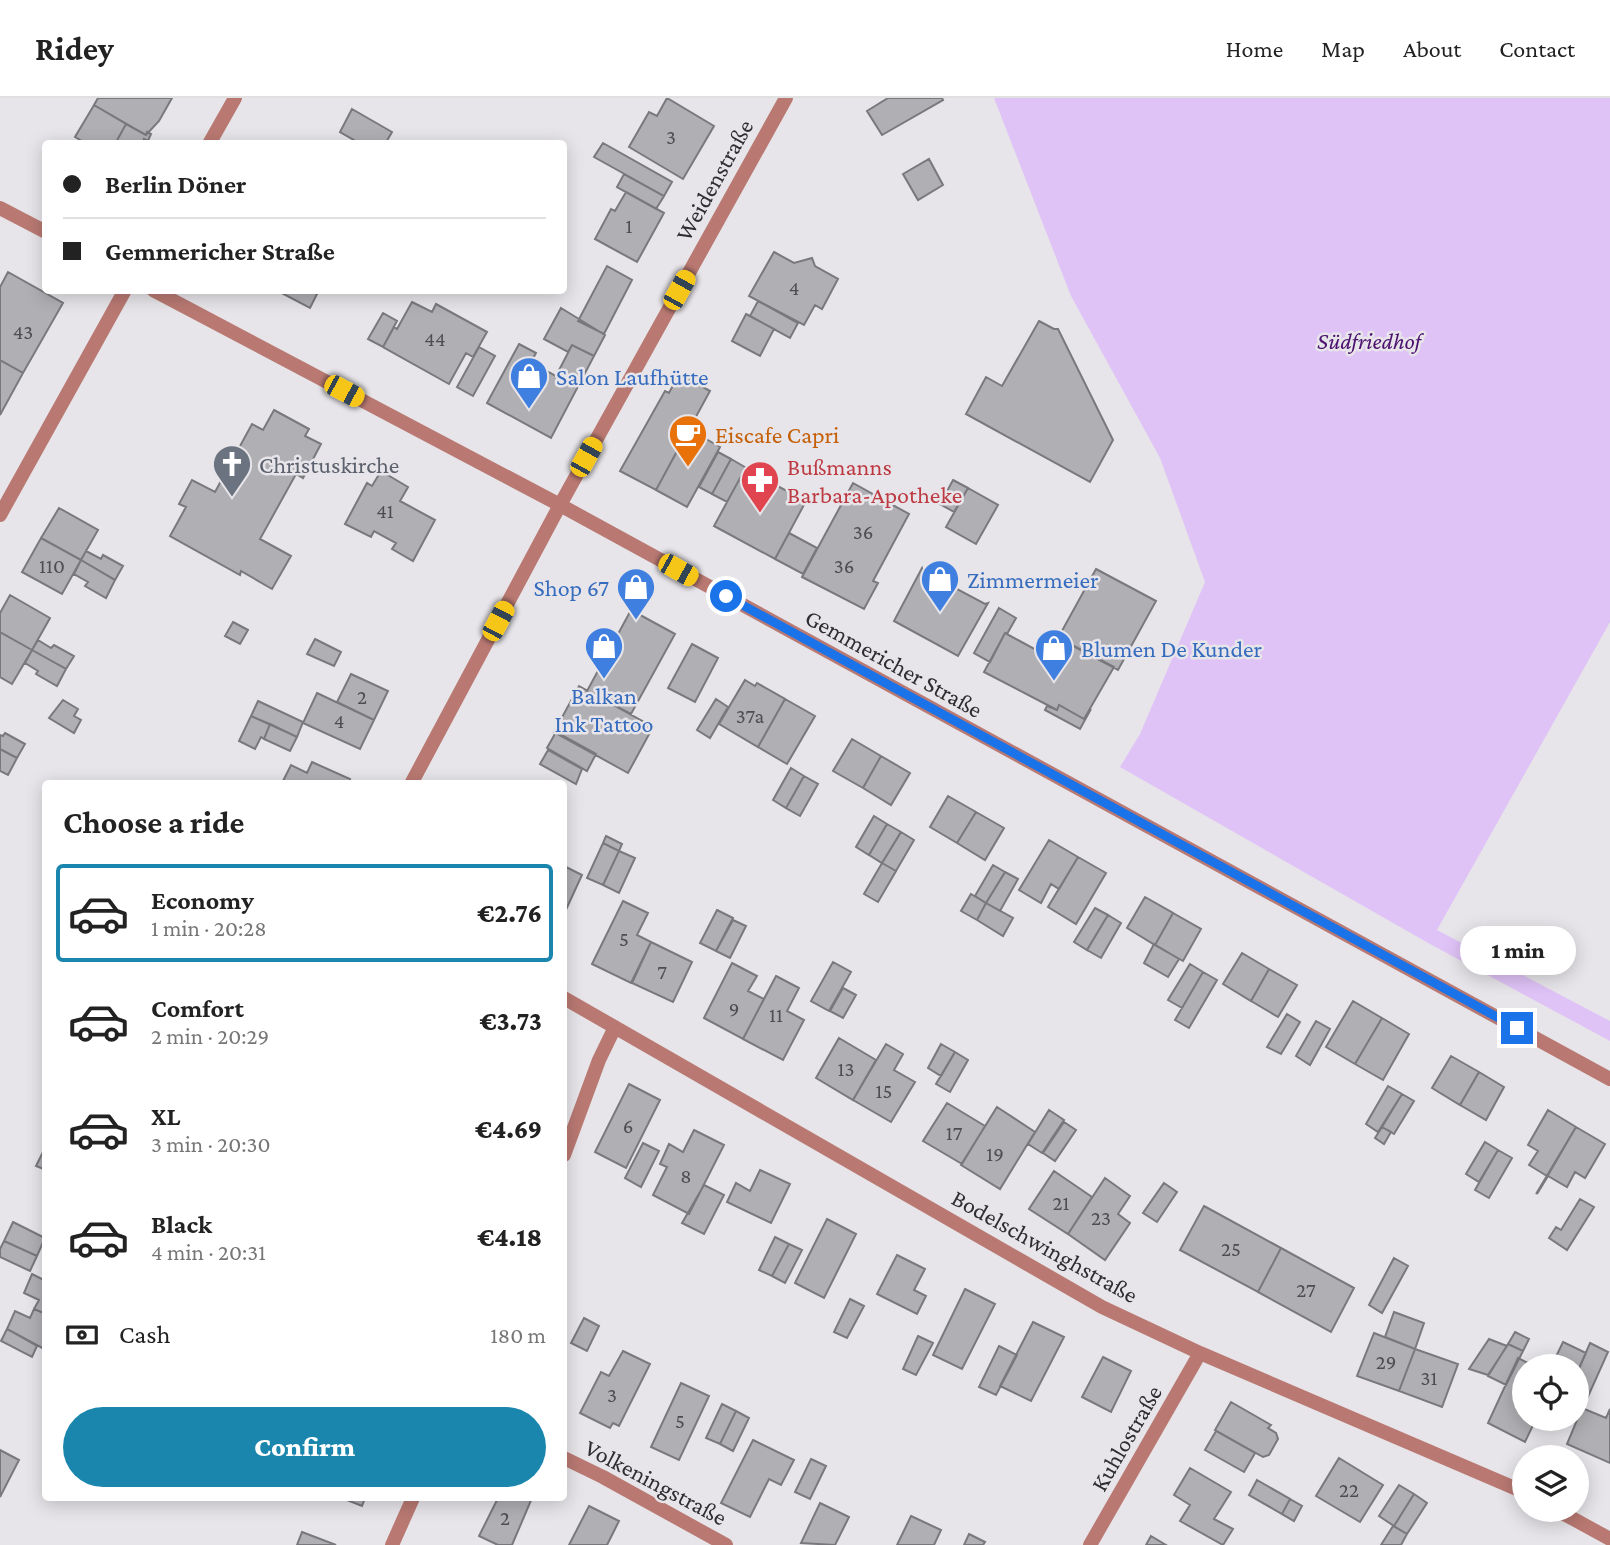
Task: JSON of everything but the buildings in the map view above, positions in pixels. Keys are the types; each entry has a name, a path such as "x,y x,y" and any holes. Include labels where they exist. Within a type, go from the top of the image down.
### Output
{"street":[{"path":"211,140 234,98"},
{"name":"Weidenstraße","path":"413,780 560,505 786,98"},
{"path":"0,208 42,230"},
{"path":"0,515 123,294"},
{"name":"Gemmericher Straße","path":"161,294 560,505 1610,1079"},
{"name":"Bodelschwinghstraße","path":"567,1000 1102,1307 1200,1353 1512,1487"},
{"path":"567,1147 598,1060 615,1027"},
{"name":"Kuhlostraße","path":"1090,1545 1200,1353"},
{"name":"Volkeningstraße","path":"567,1459 726,1545"},
{"path":"392,1545 412,1501"},
{"path":"1579,1522 1610,1539"}],"green space":[{"name":"Südfriedhof","path":"994,98 1610,98 1610,622 1437,930 1610,1021 1610,1041 1430,944 1120,767 1140,734 1205,582 1160,458 1071,296"}],"place":[{"name":"Salon Laufhütte","path":"529,410"},
{"name":"Eiscafe Capri","path":"688,468"},
{"name":"Christuskirche","path":"232,498"},
{"name":"Bußmanns Barbara-Apotheke","path":"760,514"},
{"name":"Zimmermeier","path":"940,613"},
{"name":"Shop 67","path":"636,621"},
{"name":"Balkan Ink Tattoo","path":"604,680"},
{"name":"Blumen De Kunder","path":"1054,682"}],"route":[{"path":"726,596 1517,1028"}]}
